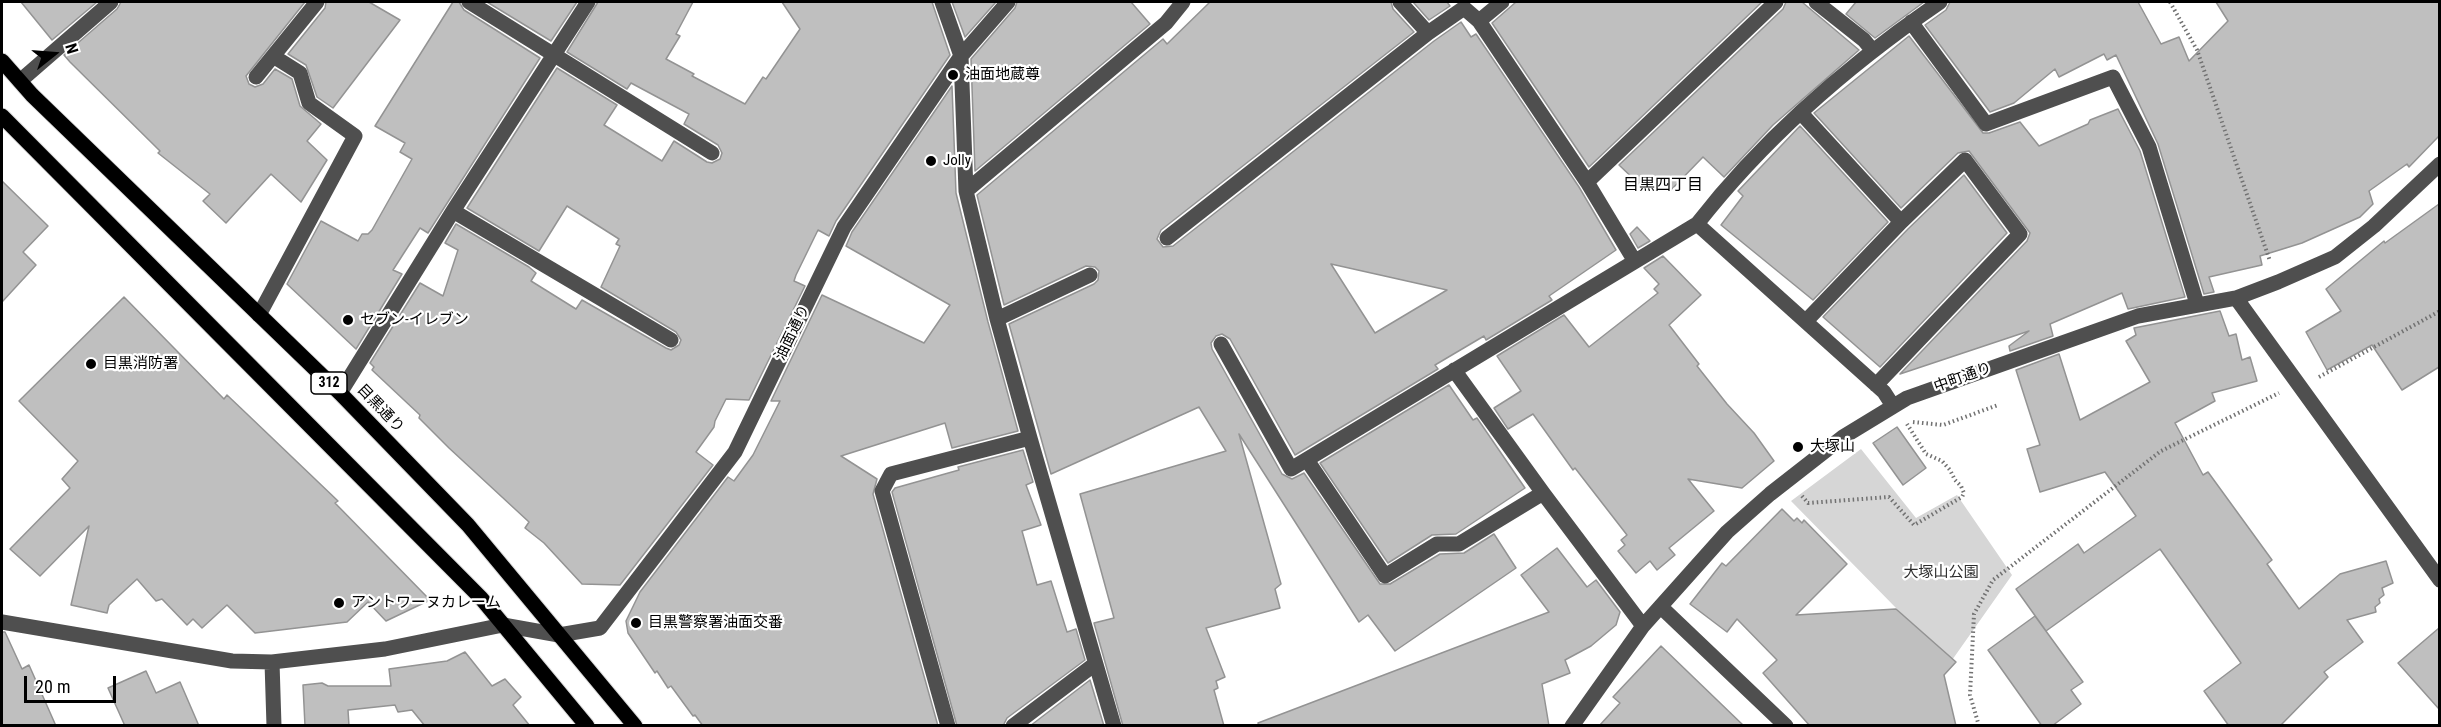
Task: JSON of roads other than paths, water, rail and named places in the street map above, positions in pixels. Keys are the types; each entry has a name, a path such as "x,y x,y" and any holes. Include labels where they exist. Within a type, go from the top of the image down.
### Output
{"main road":[{"name":"目黒通り","path":"2,61 340,393 468,525 635,726"},
{"path":"2,116 481,598 587,726"}],"street":[{"path":"20,81 111,2"},
{"path":"256,77 317,2"},
{"path":"469,2 712,153"},
{"path":"340,393 453,211 588,2"},
{"path":"942,2 961,56 966,191 1029,438 1114,726"},
{"name":"油面通り","path":"503,625 559,635 600,628 735,452 844,227 961,56 1008,2"},
{"path":"966,191 1166,23 1183,2"},
{"path":"1400,2 1428,33"},
{"path":"1479,21 1502,2"},
{"path":"1587,182 1776,2"},
{"path":"1816,2 1864,40 1873,51"},
{"path":"1221,344 1291,469 1697,224 1727,186 1801,114 1873,51 1940,2"},
{"path":"1167,238 1428,33 1464,8 1479,21 1587,182 1634,260"},
{"path":"1911,22 1986,124 2113,77 2149,147 2197,304"},
{"path":"259,315 355,136 309,103 300,73 273,56"},
{"path":"1801,114 1901,222"},
{"path":"1806,321 1901,222 1965,160 2020,234 1876,385"},
{"name":"中町通り","path":"1572,726 1643,626 1726,532 1843,437 1907,398 2138,316 2236,298 2335,257 2374,226 2439,164"},
{"path":"453,211 671,340"},
{"path":"1697,224 1876,385 1893,406"},
{"path":"997,319 1090,275"},
{"path":"2236,298 2439,580"},
{"path":"1454,370 1643,626"},
{"path":"948,726 882,492 891,474 1029,438"},
{"path":"1307,460 1385,576 1437,544 1459,544 1543,493"},
{"path":"1661,607 1785,726"},
{"path":"2,622 232,661 272,662 385,649 503,625"},
{"path":"272,662 274,726"},
{"path":"1013,726 1095,664"}],"place":[{"name":"油面地蔵尊","path":"953,75"},
{"name":"Jolly","path":"931,161"},
{"name":"セブン-イレブン","path":"348,320"},
{"name":"目黒消防署","path":"91,364"},
{"name":"大塚山","path":"1798,447"},
{"name":"アントワーヌカレーム","path":"339,603"},
{"name":"目黒警察署油面交番","path":"636,623"}],"district":[{"name":"目黒四丁目","path":"1663,186"}],"park label":[{"name":"大塚山公園","path":"1941,573"}]}
